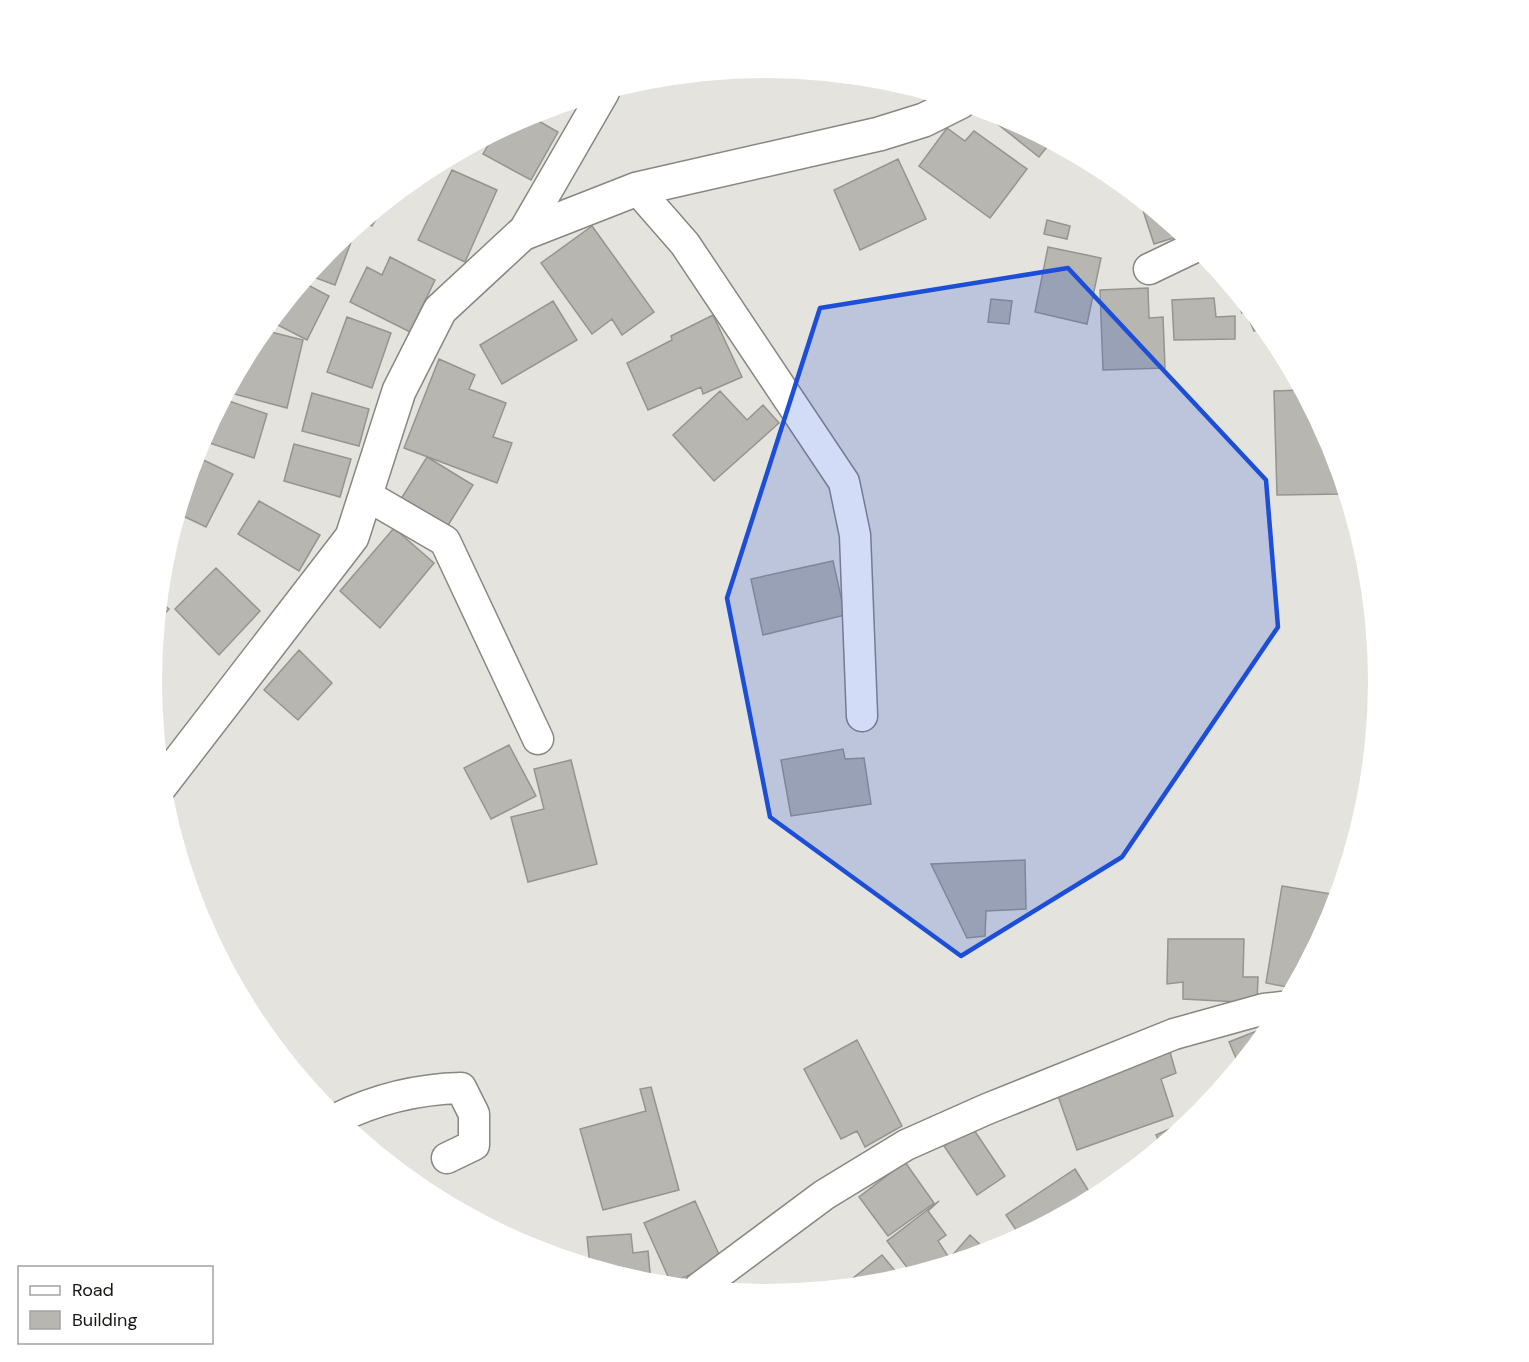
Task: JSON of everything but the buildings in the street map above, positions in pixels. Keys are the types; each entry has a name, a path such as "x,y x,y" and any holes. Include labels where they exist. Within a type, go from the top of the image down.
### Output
{"street":[{"path":"169,774 352,537 399,391 440,310 522,234 598,102"},
{"path":"522,234 637,189 879,134 924,120 949,107"},
{"path":"637,189 685,244 844,482 855,535 862,716"},
{"path":"1149,269 1187,251"},
{"path":"366,495 445,541 538,739"},
{"path":"708,1281 824,1195 906,1145 987,1109 1174,1034 1271,1008"},
{"path":"347,1115 396,1097 432,1089 460,1088 474,1114 474,1145 447,1158"}],"highlighted area":[{"path":"1068,268 1266,480 1278,627 1122,857 961,956 770,817 727,598 820,308"}]}
